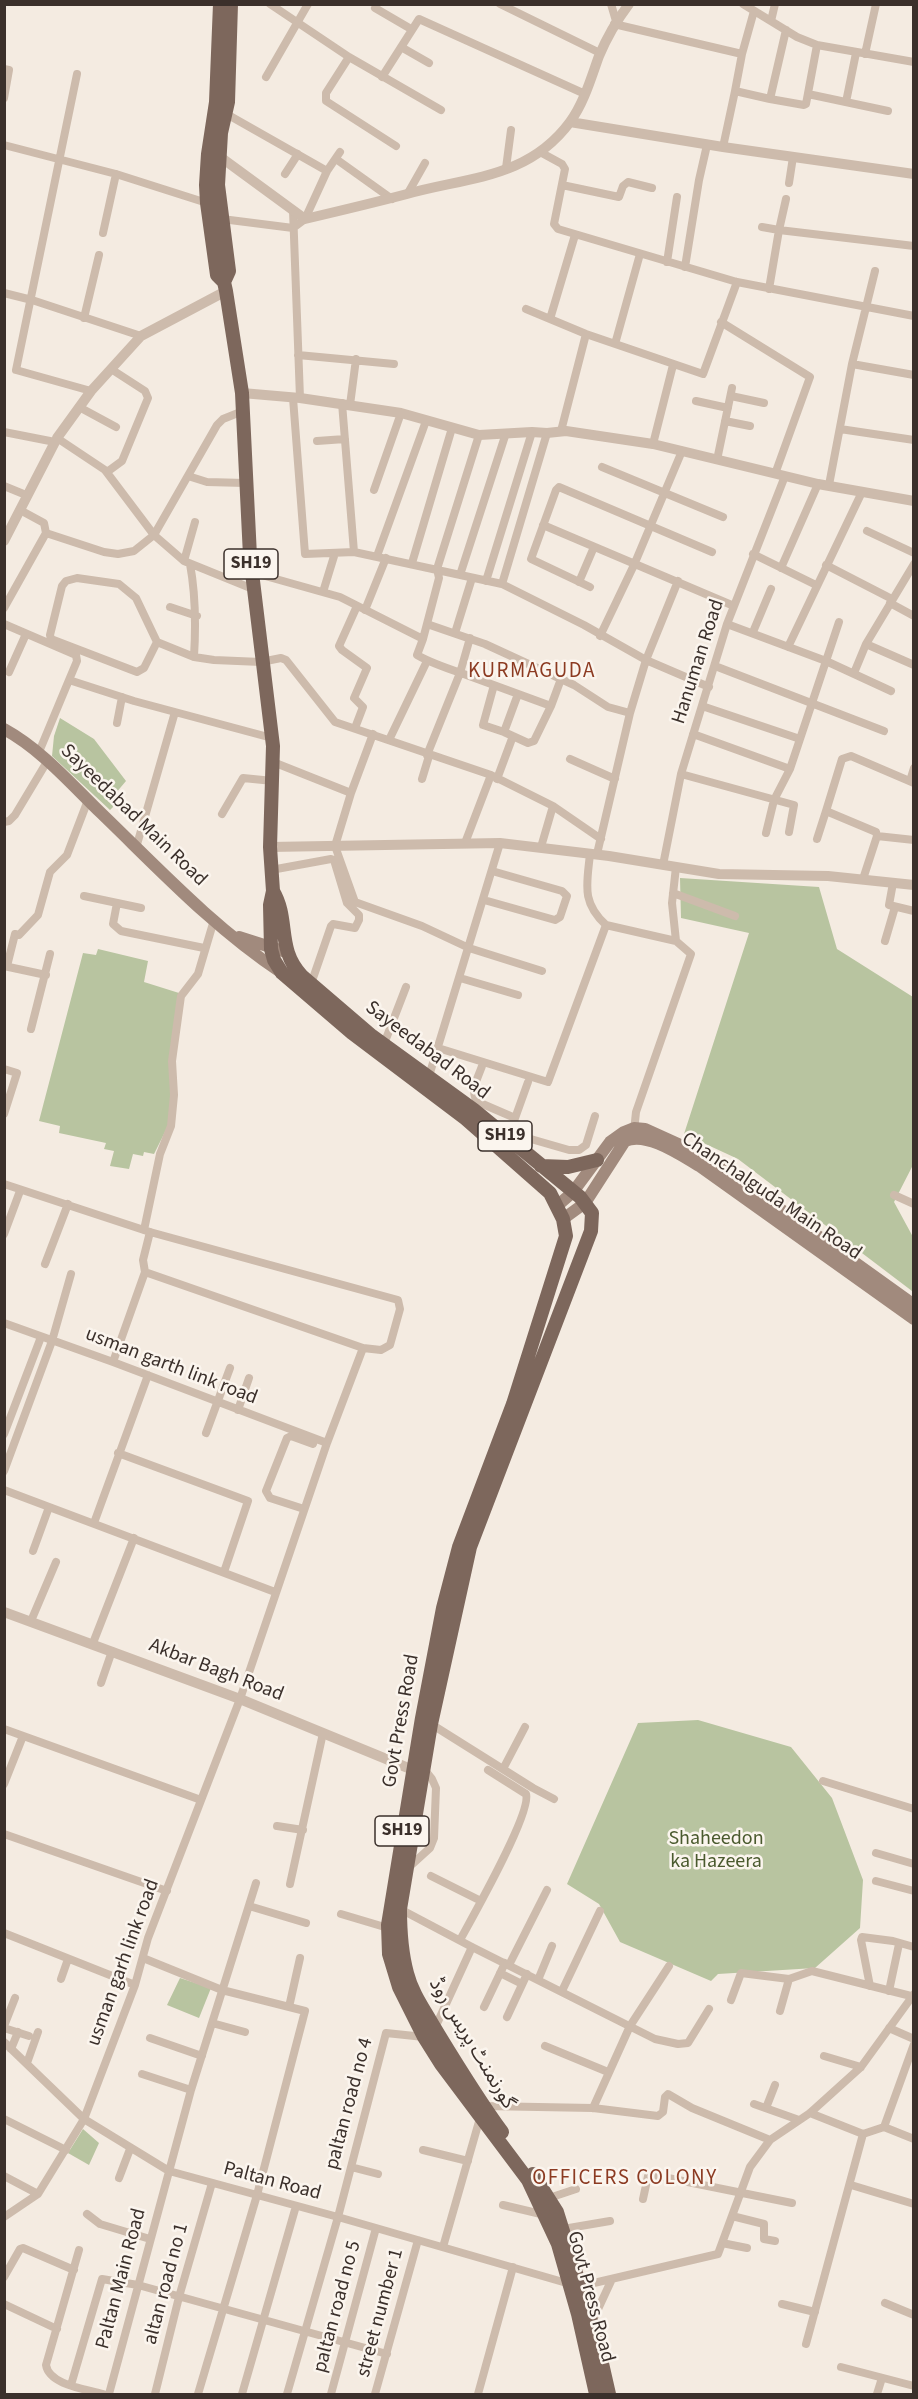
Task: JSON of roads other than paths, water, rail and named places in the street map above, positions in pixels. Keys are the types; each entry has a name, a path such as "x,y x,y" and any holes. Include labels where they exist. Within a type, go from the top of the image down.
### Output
{"main road":[{"name":"SH19","path":"220,4 218,185 229,271 225,287 242,393 251,572 272,738 271,870 273,891 281,905 273,955"},
{"name":"SH19","path":"225,287 217,275 207,203 208,154 220,112 228,102 231,4"},
{"name":"Sayeedabad Main Road","path":"4,729 44,756 136,848 214,920 232,935 273,955 287,969"},
{"name":"Sayeedabad Road","path":"273,955 352,1033 466,1119 553,1200"},
{"name":"Sayeedabad Road","path":"287,969 311,984 384,1044 509,1135 541,1166 579,1197"},
{"name":"Chanchalguda Main Road","path":"634,1133 645,1129 694,1157 914,1305"},
{"path":"579,1197 597,1160 610,1142 624,1132 634,1133"},
{"path":"563,1219 625,1141 634,1133"},
{"name":"Chanchalguda Main Road","path":"694,1157 914,1319"},
{"name":"SH19","path":"541,1166 568,1167 597,1160"},
{"path":"553,1200 579,1197"},
{"name":"گورنمنٹ پریس روڈ","path":"429,2032 407,1975 400,1938 400,1909 408,1869 418,1769 431,1724 470,1547 591,1231 592,1213 579,1197"},
{"name":"SH19","path":"553,1200 563,1219"},
{"name":"Govt Press Road","path":"563,1219 566,1236 513,1404 459,1546 443,1608 418,1769 390,1904 388,1928 389,1954 399,1987 429,2032 441,2064 482,2112 528,2180 558,2244 576,2285 596,2394"},
{"name":"گورنمنٹ پریس روڈ","path":"482,2112 549,2198 557,2212 576,2285 592,2323 609,2394"}],"street":[{"path":"270,4 350,57 441,110"},
{"path":"266,77 308,4"},
{"path":"500,4 600,52"},
{"path":"611,4 615,22"},
{"path":"222,219 292,228 305,219 392,199 408,193 477,180 540,152 570,122 585,94 600,52 615,22 629,4"},
{"path":"743,4 786,30 817,45 914,62"},
{"path":"771,21 775,4"},
{"path":"846,102 876,4"},
{"path":"375,8 411,29"},
{"path":"723,147 742,54 754,11"},
{"path":"382,76 411,29 418,20 422,19 585,94"},
{"path":"615,22 742,54"},
{"path":"770,99 786,30"},
{"path":"735,91 804,105 817,45"},
{"path":"402,46 429,63"},
{"path":"350,57 326,93 326,101 396,146"},
{"path":"4,69 9,70 4,98"},
{"path":"76,75 16,370 91,391"},
{"path":"808,94 888,111"},
{"path":"220,112 327,171"},
{"path":"570,122 707,145 914,174"},
{"path":"506,168 511,130"},
{"path":"4,145 116,174 207,203"},
{"path":"685,267 707,145"},
{"path":"540,152 564,165 555,227 575,235 737,282 914,316"},
{"path":"285,174 298,154"},
{"path":"219,156 305,219"},
{"path":"305,219 327,171 338,156 392,199"},
{"path":"789,183 794,158"},
{"path":"408,193 425,163"},
{"path":"103,233 116,174"},
{"path":"562,185 619,197 623,186 628,182 652,188"},
{"path":"667,262 677,198"},
{"path":"769,289 786,199"},
{"path":"293,210 298,356 297,398 305,554 354,552 502,584 584,625 645,660 709,687"},
{"path":"762,227 914,246"},
{"path":"550,319 575,235"},
{"path":"615,344 640,254"},
{"path":"84,318 99,255"},
{"path":"781,568 823,484 840,429 852,364 875,272"},
{"path":"526,309 586,334 703,374 737,282"},
{"path":"4,541 56,440 91,391 141,336 225,287"},
{"path":"4,293 141,336"},
{"name":"Hanuman Road","path":"663,865 681,774 693,734 727,624 780,475 810,377 721,322"},
{"path":"561,431 586,334"},
{"path":"298,356 356,359 394,364"},
{"path":"354,552 345,439 346,404 356,359"},
{"path":"852,364 914,375"},
{"path":"653,444 673,365"},
{"path":"107,472 123,461 148,398 146,391 111,369"},
{"path":"717,460 732,392 764,403"},
{"path":"242,393 346,404 401,413 479,435 531,432 547,434 561,431 653,444 780,475 914,501"},
{"path":"696,401 728,408"},
{"path":"79,407 116,427"},
{"path":"46,533 104,552 118,554 134,551 154,535 217,425 223,419 243,411"},
{"path":"374,490 401,413"},
{"path":"725,420 750,426"},
{"path":"355,728 363,707 354,698 367,668 339,646 361,608 381,557 426,421"},
{"path":"412,563 452,428"},
{"path":"840,429 914,440"},
{"path":"4,432 56,440 107,472 154,535 187,563 253,589"},
{"path":"486,581 531,432"},
{"path":"460,575 506,433"},
{"path":"502,584 547,434"},
{"path":"479,435 437,569 439,579 417,656 551,706"},
{"path":"317,441 345,439"},
{"path":"600,636 634,565 648,527 682,451"},
{"path":"602,467 723,517"},
{"path":"188,476 207,482 245,483"},
{"path":"4,486 27,495"},
{"path":"590,587 531,559 559,487 648,527 712,552"},
{"path":"788,647 862,492"},
{"path":"4,608 46,533 44,524 20,510"},
{"path":"194,657 196,594 187,563 195,522"},
{"path":"543,525 734,606"},
{"path":"867,531 914,554"},
{"path":"579,582 594,547"},
{"path":"323,592 335,553"},
{"path":"753,554 816,585"},
{"path":"854,672 866,645 913,562"},
{"path":"826,565 914,616"},
{"path":"251,572 340,597 423,639"},
{"path":"77,652 50,637 66,581 77,578 119,584 136,598 158,642 194,657 214,660 261,662 281,658 286,660 335,722 494,777 554,806 601,840"},
{"path":"455,633 472,578"},
{"path":"634,1133 636,1112 691,954 676,941 606,925 593,913 586,892 645,660 678,581"},
{"path":"753,632 771,589"},
{"path":"170,607 197,616"},
{"path":"766,833 774,800 790,769 839,622"},
{"path":"4,624 26,634 137,672 144,668 158,642"},
{"path":"427,624 470,638 561,679 608,707 630,713"},
{"path":"727,624 854,672 891,691"},
{"path":"9,672 26,634"},
{"path":"422,779 428,755 460,673 470,638"},
{"path":"866,645 914,665"},
{"path":"4,822 9,821 15,814 44,756 77,661 77,652"},
{"path":"389,740 428,662"},
{"path":"715,666 884,731"},
{"path":"494,685 484,726 528,743 534,741 561,679"},
{"path":"69,680 272,738"},
{"path":"465,843 494,777 518,694"},
{"path":"117,723 122,697"},
{"path":"702,706 800,739"},
{"path":"136,848 175,712"},
{"path":"373,734 351,793 335,846 355,903 422,926 469,948 542,971"},
{"path":"693,734 790,769"},
{"path":"817,840 844,756 851,756 911,782 914,768"},
{"path":"570,759 615,779"},
{"path":"273,762 351,793"},
{"path":"681,774 794,806 789,832"},
{"path":"222,814 243,778 273,782"},
{"path":"46,975 6,966 15,934 19,935 38,915 50,872 67,855 87,800"},
{"path":"541,847 554,806"},
{"path":"826,811 872,830 877,836 914,840"},
{"path":"863,879 877,836"},
{"path":"429,1076 500,843"},
{"path":"270,847 500,843 594,854 719,874 828,876 914,885"},
{"path":"271,870 334,860 347,903 359,915 355,928 333,924 331,926 311,984"},
{"path":"676,867 673,893 676,941"},
{"path":"484,900 555,920 560,917 567,896 562,891 492,871"},
{"path":"893,883 889,905 914,910"},
{"path":"673,893 735,916"},
{"path":"84,896 141,908"},
{"path":"117,903 114,924 121,931 204,948"},
{"path":"885,941 895,907"},
{"path":"113,1362 145,1272 143,1260 160,1154 171,1126 174,1095 172,1061 180,1000 198,974 214,920"},
{"path":"438,1048 548,1083 606,925"},
{"path":"31,1029 50,954"},
{"path":"460,978 518,995"},
{"path":"384,1044 406,987"},
{"path":"482,1066 473,1094 474,1098 515,1118"},
{"path":"4,1069 17,1073 4,1114"},
{"path":"528,1082 509,1135 569,1150 579,1150 586,1145 595,1116"},
{"path":"4,1184 147,1231 398,1300 400,1309 390,1345 381,1350 363,1348 145,1272"},
{"path":"4,1234 20,1191"},
{"path":"894,1195 914,1204"},
{"path":"45,1264 68,1204"},
{"path":"4,1471 52,1341 71,1274"},
{"name":"usman garth link road","path":"4,1323 327,1443"},
{"path":"4,1434 41,1337"},
{"path":"302,1508 363,1348"},
{"path":"206,1433 230,1368"},
{"path":"94,1523 148,1376"},
{"path":"238,1410 249,1378"},
{"path":"240,1699 302,1508 321,1447 291,1436 287,1438 267,1494 270,1498 302,1508"},
{"path":"118,1453 248,1502 224,1572"},
{"path":"4,1490 275,1592"},
{"path":"33,1551 49,1507"},
{"path":"93,1643 134,1538"},
{"path":"32,1621 56,1562"},
{"name":"Akbar Bagh Road","path":"4,1612 93,1643 418,1769"},
{"path":"101,1683 112,1651"},
{"name":"usman garh link road","path":"4,2217 38,2194 84,2119 135,1985 148,1938 240,1699"},
{"path":"431,1724 554,1799"},
{"path":"503,1769 525,1727"},
{"path":"4,1730 201,1800"},
{"path":"290,1884 323,1733"},
{"path":"4,1784 22,1736"},
{"path":"408,1869 430,1848 434,1838 436,1788 432,1779 418,1769"},
{"path":"460,1940 518,1825 527,1799 520,1790 488,1770"},
{"path":"823,1781 914,1809"},
{"path":"277,1826 303,1830"},
{"path":"4,1833 167,1892"},
{"path":"876,1853 914,1864"},
{"path":"431,1876 481,1901"},
{"path":"876,1881 914,1891"},
{"name":"Paltan Main Road","path":"109,2394 191,2090 256,1883"},
{"path":"484,2007 500,1973 547,1890"},
{"path":"249,1906 306,1923"},
{"path":"400,1909 655,2039 678,2044 688,2043 709,2009"},
{"path":"562,1991 600,1911"},
{"path":"341,1914 388,1928"},
{"path":"4,1933 135,1985"},
{"path":"870,1986 862,1937 893,1941 914,1947"},
{"path":"889,1990 899,1944"},
{"path":"429,2032 472,1947"},
{"path":"538,1980 552,1947"},
{"path":"143,1958 222,1990 305,2011 257,2195 198,2394"},
{"path":"289,2007 300,1958"},
{"path":"61,1979 68,1959"},
{"path":"592,2108 630,2026 669,1966"},
{"path":"576,2285 612,2279 718,2254 750,2167 770,2140 810,2113 861,2067 912,1995 812,1971 789,1979 741,1973 731,2000"},
{"path":"500,1973 522,1984"},
{"path":"507,2017 527,1974"},
{"path":"780,2011 789,1979"},
{"path":"15,1998 4,2027 29,2036"},
{"path":"212,2023 245,2032"},
{"path":"884,2127 914,2042 889,2028"},
{"path":"18,2032 7,2048 23,2061 39,2032"},
{"name":"paltan road no 4","path":"287,2394 338,2217 386,2032 429,2032"},
{"path":"150,2038 202,2056"},
{"path":"545,2046 608,2072"},
{"path":"824,2056 861,2067"},
{"name":"Paltan Road","path":"23,2061 84,2119 169,2171 576,2285"},
{"path":"142,2074 191,2090"},
{"path":"766,2108 775,2085"},
{"path":"443,2247 482,2112 592,2108 658,2116 663,2112 665,2097 668,2094 692,2109 770,2140"},
{"path":"754,2104 799,2120"},
{"path":"810,2113 863,2134 884,2127 914,2139"},
{"path":"4,2119 66,2150"},
{"path":"806,2344 863,2134"},
{"path":"119,2178 130,2149"},
{"path":"423,2150 468,2161"},
{"path":"351,2167 378,2174"},
{"path":"643,2199 645,2179 653,2175 792,2203"},
{"path":"4,2176 38,2194"},
{"name":"altan road no 1","path":"155,2394 179,2297 212,2184"},
{"path":"850,2185 914,2204"},
{"path":"549,2198 576,2189"},
{"path":"503,2205 545,2215"},
{"path":"242,2394 296,2206"},
{"path":"87,2214 100,2224 150,2239"},
{"path":"732,2216 764,2224 764,2239 775,2241"},
{"path":"563,2229 610,2221"},
{"name":"paltan road no 5","path":"331,2394 376,2228"},
{"name":"street number 1","path":"375,2394 418,2240"},
{"path":"722,2243 747,2248"},
{"path":"4,2277 20,2249 23,2248 74,2270"},
{"path":"79,2250 46,2365 47,2371 55,2379 104,2394"},
{"path":"478,2394 513,2267"},
{"path":"71,2385 100,2280 105,2279 138,2285 387,2354"},
{"path":"592,2323 612,2279"},
{"path":"885,2303 914,2315"},
{"path":"4,2304 57,2329"},
{"path":"782,2304 815,2312"},
{"path":"841,2367 914,2386"},
{"path":"877,2394 882,2378"}],"district":[{"name":"KURMAGUDA","path":"532,672"},
{"name":"OFFICERS COLONY","path":"625,2179"}],"park label":[{"name":"Shaheedon ka Hazeera","path":"716,1852"}]}
